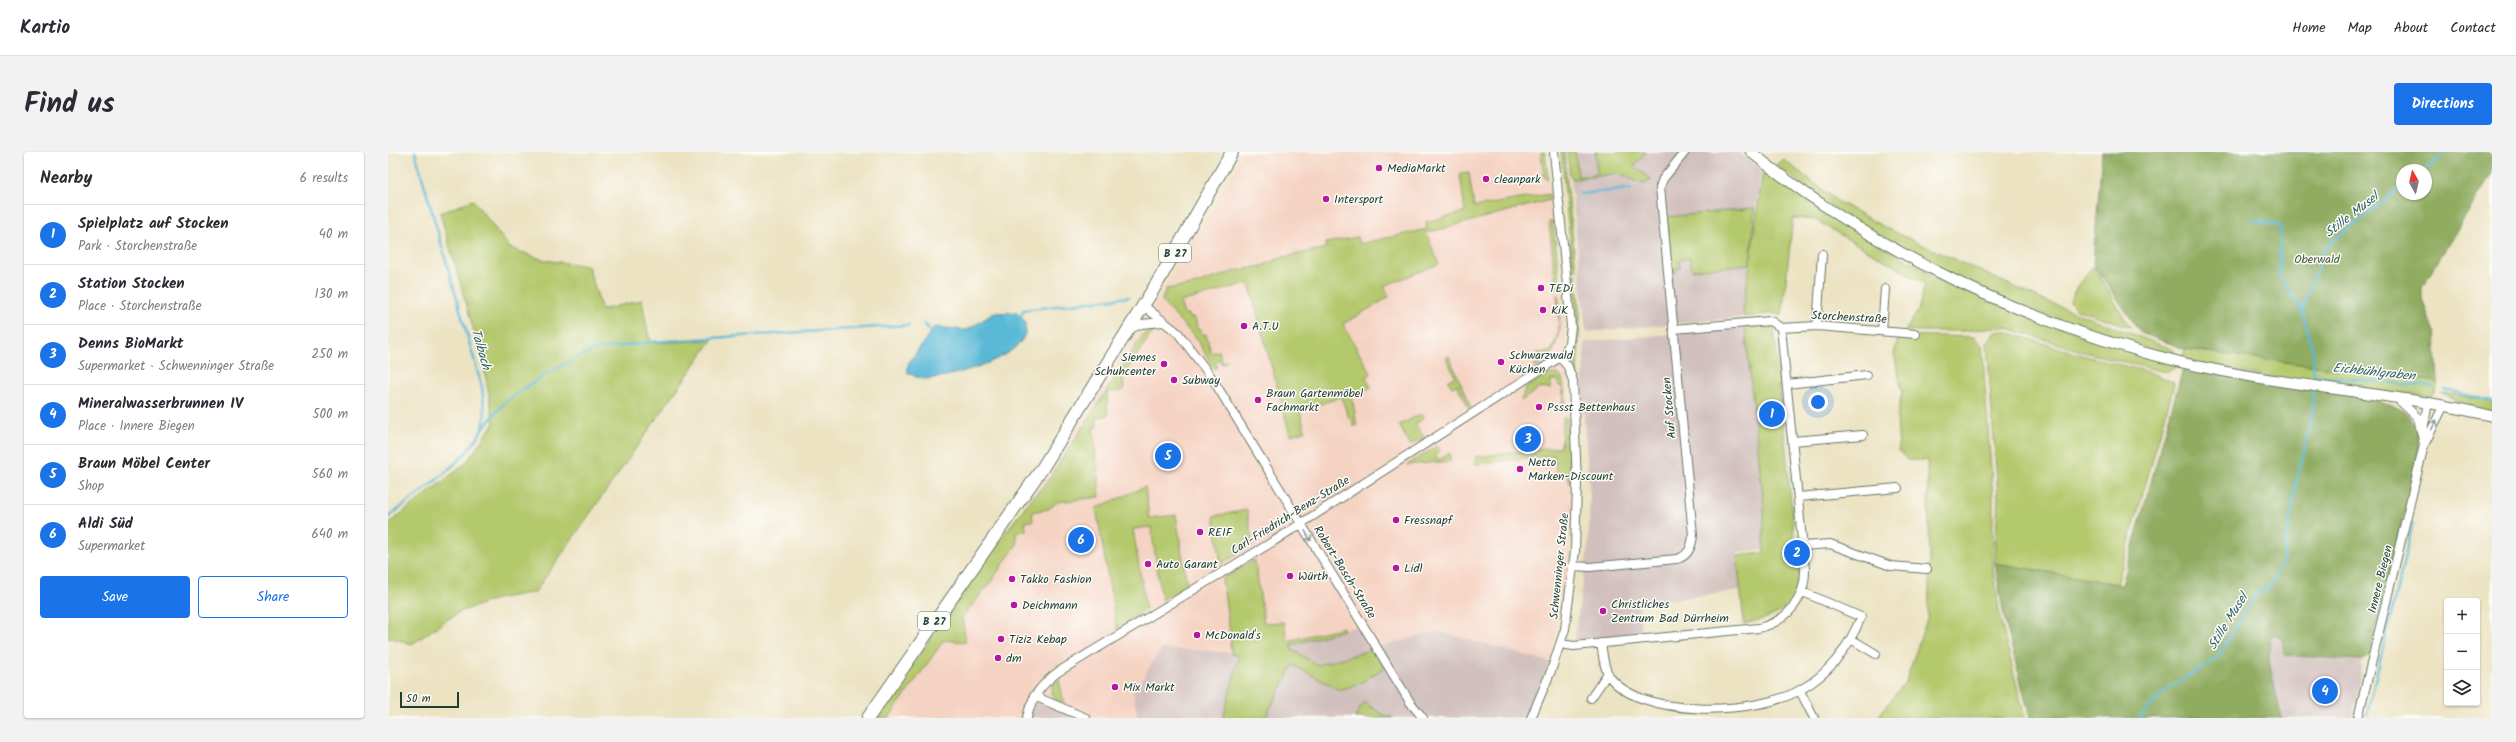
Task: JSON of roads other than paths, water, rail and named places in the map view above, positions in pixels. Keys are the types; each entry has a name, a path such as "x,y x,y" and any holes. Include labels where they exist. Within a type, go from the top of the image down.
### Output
{"main road":[{"name":"B 27","path":"868,718 1043,467 1144,306 1232,152"}],"street":[{"path":"1226,163 1239,152"},
{"path":"1554,152 1571,326 1570,343 1561,358"},
{"name":"Auf Stocken","path":"1573,566 1590,567 1677,560 1682,558 1690,550 1693,535 1660,187 1663,179 1685,152"},
{"path":"1751,152 1873,236 1989,297 2080,332 2181,362 2315,385 2428,402 2492,416"},
{"path":"1817,326 1822,254"},
{"path":"1882,331 1885,289"},
{"name":"Robert-Bosch-Straße","path":"1144,306 1178,333 1212,378 1410,702 1423,718"},
{"name":"Storchenstraße","path":"1673,329 1771,320 1781,328 1817,326 1916,334"},
{"path":"1130,329 1141,324 1163,322"},
{"path":"1560,644 1574,646 1769,626 1791,610 1803,592 1806,570 1781,328"},
{"name":"Carl-Friedrich-Benz-Straße","path":"1034,696 1044,683 1058,672 1301,523 1561,358"},
{"name":"Schwenninger Straße","path":"1531,718 1551,671 1560,644 1564,629 1573,566 1577,484 1573,381 1568,366 1561,358"},
{"path":"1787,384 1867,375"},
{"name":"Innere Biegen","path":"2395,397 2414,413 2423,433"},
{"name":"Innere Biegen","path":"2424,445 2423,433 2428,402"},
{"name":"Innere Biegen","path":"2358,718 2424,445 2444,405"},
{"path":"1793,441 1863,435"},
{"path":"1798,497 1898,488"},
{"path":"1803,546 1830,544 1891,566 1927,569"},
{"path":"1601,643 1608,673 1620,690 1636,701 1652,708 1673,713 1724,715 1800,691 1842,654 1852,639 1861,617 1803,592"},
{"path":"1852,639 1876,654"},
{"path":"1591,698 1608,673"},
{"path":"1800,691 1814,718"},
{"path":"1027,718 1034,696 1086,718"}],"water":[{"path":"1016,312 1025,324 1024,336 1016,346 1003,356 987,364 969,370 936,378 923,379 908,373 908,364 934,327 967,330 994,313"}],"waterway":[{"name":"Talbach","path":"388,517 440,477 466,453 476,441 482,429 484,419 482,387 415,152"},
{"name":"Stille Musel","path":"2432,164 2447,152"},
{"path":"1579,194 1631,189"},
{"name":"Stille Musel","path":"2314,379 2313,350 2302,311 2325,247 2396,192"},
{"path":"2252,219 2281,226 2279,275 2302,310"},
{"path":"1020,321 1023,310 1129,297"},
{"path":"924,324 933,333"},
{"path":"482,429 505,402 544,375 593,350 651,342 909,325"},
{"name":"Eichbühlgraben","path":"2314,375 2433,387"},
{"name":"Eichbühlgraben","path":"2445,390 2492,401"},
{"name":"Stille Musel","path":"2139,718 2166,690 2217,658 2257,593 2269,588 2274,580 2283,561 2295,489 2312,415 2313,391"},
{"path":"2367,714 2413,523"}],"place":[{"name":"MediaMarkt","path":"1379,168"},
{"name":"cleanpark","path":"1486,179"},
{"name":"Intersport","path":"1326,199"},
{"name":"TEDi","path":"1541,288"},
{"name":"KiK","path":"1543,310"},
{"name":"A.T.U","path":"1244,326"},
{"name":"Schwarzwald Küchen","path":"1501,362"},
{"name":"Siemes Schuhcenter","path":"1164,364"},
{"name":"Subway","path":"1174,380"},
{"name":"Braun Gartenmöbel Fachmarkt","path":"1258,400"},
{"name":"Pssst Bettenhaus","path":"1539,407"},
{"name":"Spielplatz auf Stocken","path":"1772,414"},
{"name":"Denns BioMarkt","path":"1528,439"},
{"name":"Braun Möbel Center","path":"1168,456"},
{"name":"Netto Marken-Discount","path":"1520,469"},
{"name":"Fressnapf","path":"1396,520"},
{"name":"REIF","path":"1200,532"},
{"name":"Aldi Süd","path":"1081,540"},
{"name":"Station Stocken","path":"1797,553"},
{"name":"Auto Garant","path":"1148,564"},
{"name":"Lidl","path":"1396,568"},
{"name":"Würth","path":"1290,576"},
{"name":"Takko Fashion","path":"1012,579"},
{"name":"Deichmann","path":"1014,605"},
{"name":"Christliches Zentrum Bad Dürrheim","path":"1603,611"},
{"name":"McDonald's","path":"1197,635"},
{"name":"Tiziz Kebap","path":"1001,639"},
{"name":"dm","path":"998,658"},
{"name":"Mix Markt","path":"1115,687"},
{"name":"Mineralwasserbrunnen IV","path":"2325,691"}],"park label":[{"name":"Oberwald","path":"2317,259"}]}
